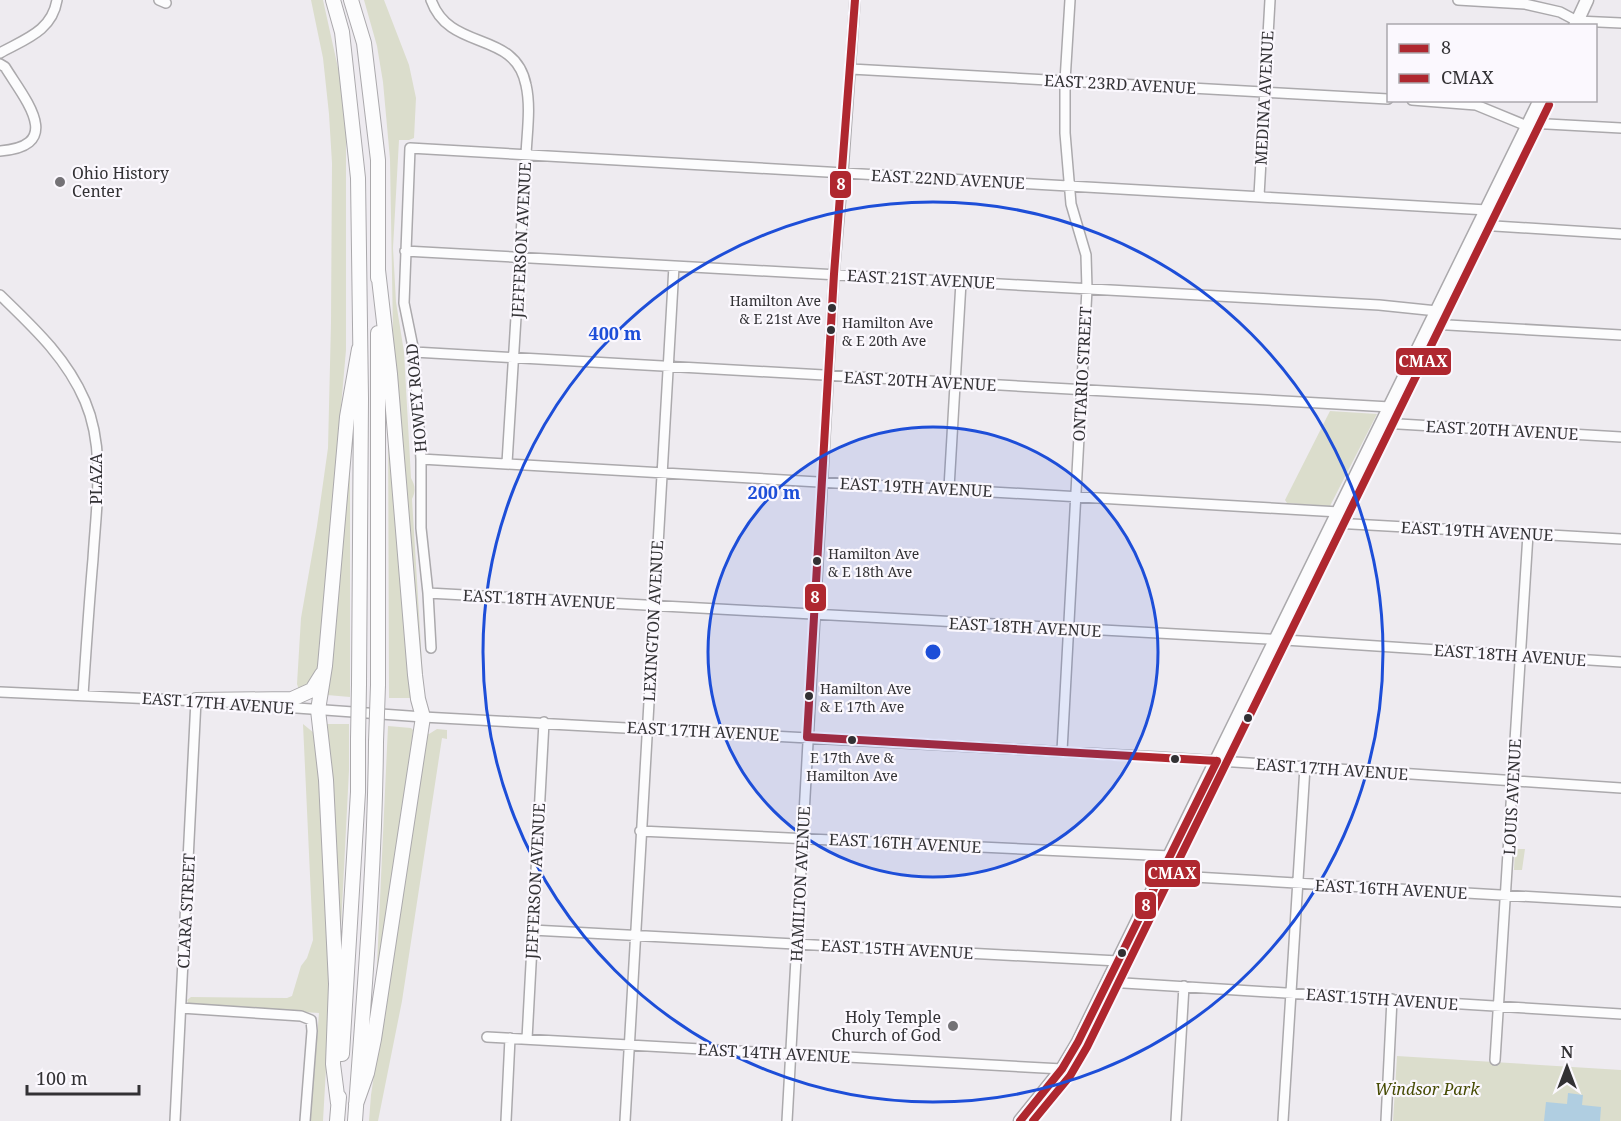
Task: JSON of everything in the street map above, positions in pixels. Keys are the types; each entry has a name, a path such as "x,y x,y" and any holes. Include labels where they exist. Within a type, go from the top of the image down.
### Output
{"highway":[{"path":"333,0 342,32 358,178 361,398 358,792 350,956 337,1121"},
{"path":"351,0 364,42 378,160 376,792 369,933 355,1121"},
{"path":"356,1104 367,1073 374,1039 423,717 415,675 390,375 378,270"},
{"path":"338,1104 333,1064 336,984 328,814 323,738 318,710 325,666 347,417 359,349"},
{"path":"196,700 292,699 314,687 325,666"}],"main road":[{"path":"1576,23 1587,0"},
{"path":"1020,1121 1062,1069 1078,1042 1539,102"}],"street":[{"path":"0,151 26,146 33,139 37,130 37,122 32,112 2,66 4,50 45,27 51,19 57,0"},
{"name":"JEFFERSON AVENUE","path":"431,0 438,14 455,31 505,52 514,60 521,70 526,86 526,155 507,463"},
{"name":"HAMILTON AVENUE","path":"787,1121 834,274 855,0"},
{"name":"ONTARIO STREET","path":"1062,751 1087,289 1086,255 1068,186 1065,133 1065,81 1071,0"},
{"name":"MEDINA AVENUE","path":"1259,196 1270,0"},
{"path":"1458,0 1525,4 1560,12 1576,23 1621,23"},
{"name":"EAST 23RD AVENUE","path":"851,69 1387,99"},
{"path":"1438,102 1476,105 1528,125 1621,128"},
{"name":"EAST 22ND AVENUE","path":"410,148 1487,210"},
{"name":"HOWEY ROAD","path":"410,148 404,303 414,352 430,648"},
{"path":"1479,225 1621,234"},
{"name":"EAST 21ST AVENUE","path":"405,251 1397,306 1437,311"},
{"name":"LEXINGTON AVENUE","path":"625,1121 674,266"},
{"path":"949,488 961,282"},
{"name":"PLAZA","path":"0,295 47,340 71,373 87,407 98,452 98,488 83,695"},
{"path":"1431,324 1621,335"},
{"name":"EAST 20TH AVENUE","path":"414,352 1390,407"},
{"name":"EAST 20TH AVENUE","path":"1383,423 1621,437"},
{"name":"EAST 19TH AVENUE","path":"421,459 1075,496 1528,534 1621,539"},
{"name":"LOUIS AVENUE","path":"1496,1060 1528,534"},
{"name":"EAST 18TH AVENUE","path":"428,593 1621,662"},
{"name":"EAST 17TH AVENUE","path":"0,692 196,700 423,717 1062,751 1621,788"},
{"name":"CLARA STREET","path":"175,1121 196,700"},
{"name":"JEFFERSON AVENUE","path":"526,1039 544,722"},
{"path":"1283,1121 1305,767"},
{"name":"EAST 16TH AVENUE","path":"640,831 1170,856"},
{"name":"EAST 16TH AVENUE","path":"1160,875 1621,902"},
{"name":"EAST 15TH AVENUE","path":"532,930 1118,962"},
{"name":"EAST 15TH AVENUE","path":"1108,982 1621,1014"},
{"path":"1176,1121 1184,986"},
{"path":"1386,1121 1392,999"},
{"path":"181,1008 301,1016 311,1020 305,1121"},
{"name":"EAST 14TH AVENUE","path":"487,1037 1062,1069"},
{"path":"506,1121 510,1038"}],"green space":[{"path":"311,0 323,0 340,77 346,128 346,350 332,509 325,666 301,696 297,684 301,618 328,448 331,323 332,163 329,114 323,58"},
{"path":"364,0 384,0 409,65 416,98 414,138 399,140 393,248 396,302 404,352 411,478 414,488 412,499 424,696 421,689 393,332 390,159 383,82 377,46"},
{"path":"388,400 413,698 389,698"},
{"path":"1330,411 1377,414 1330,506 1287,503 1285,500"},
{"path":"350,440 350,697 327,695"},
{"path":"303,724 314,733 316,732 318,738 330,999 323,1121 310,1121 319,1013 189,1005 187,1000 191,997 287,998 292,996 301,966 307,958 313,940"},
{"path":"327,724 349,724 349,770 339,966"},
{"path":"388,726 413,730 394,880 376,986"},
{"path":"437,729 447,730 447,739 442,738 402,1001 378,1121 369,1121 425,739 427,733"},
{"path":"1515,849 1525,849 1522,870 1514,870"},
{"name":"Windsor Park","path":"1397,1056 1621,1070 1621,1121 1393,1121"}],"water":[{"path":"1568,1093 1583,1095 1582,1105 1601,1107 1600,1121 1544,1121 1546,1102 1567,1104"}],"transit line":[{"name":"8","path":"807,737 834,274 855,0"},
{"name":"CMAX","path":"1033,1121 1070,1076 1087,1047 1549,105"},
{"name":"8","path":"807,737 1217,761"},
{"name":"8","path":"1020,1121 1062,1069 1078,1042 1217,761"}],"place":[{"name":"Ohio History Center","path":"60,182"},
{"name":"Hamilton Ave & E 21st Ave","path":"832,308"},
{"name":"Hamilton Ave & E 20th Ave","path":"831,330"},
{"name":"Hamilton Ave & E 18th Ave","path":"817,561"},
{"name":"Hamilton Ave & E 17th Ave","path":"809,696"},
{"name":"E 17th Ave & Hamilton Ave","path":"852,740"},
{"name":"Holy Temple Church of God","path":"953,1026"}]}
